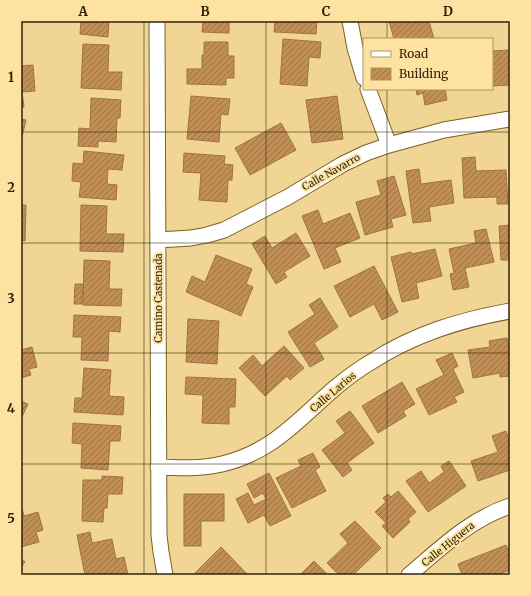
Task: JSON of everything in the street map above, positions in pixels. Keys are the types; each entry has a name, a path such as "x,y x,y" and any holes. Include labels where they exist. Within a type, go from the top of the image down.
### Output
{"street":[{"name":"Camino Castenada","path":"157,21 158,467 160,552 165,575"},
{"path":"350,21 355,48 363,75"},
{"path":"368,90 389,145"},
{"name":"Calle Navarro","path":"158,240 208,236 224,230 288,197 343,164 366,153 389,145 444,130 510,119"},
{"name":"Calle Larios","path":"158,467 183,468 222,464 256,452 287,432 338,386 372,362 404,343 439,328 475,317 510,311"},
{"name":"Calle Higuera","path":"410,575 458,533 472,523 484,516 510,506"}],"building":[{"path":"81,21 109,21 108,37 80,34"},
{"path":"203,21 229,21 229,33 202,32"},
{"path":"275,21 317,21 316,34 274,32"},
{"path":"389,21 429,21 434,38 394,38"},
{"path":"283,39 321,42 320,58 309,57 307,86 280,84"},
{"path":"204,42 228,42 228,56 234,56 234,78 226,78 226,85 187,84 187,69 202,69"},
{"path":"83,44 109,45 108,72 122,72 121,90 81,88"},
{"path":"510,50 510,85 493,86 493,51"},
{"path":"33,65 35,91 22,92 24,107 21,107 21,66"},
{"path":"416,90 445,90 447,100 425,105 423,93 417,95"},
{"path":"191,96 230,99 228,115 221,114 219,142 187,139"},
{"path":"337,96 343,139 312,143 306,100"},
{"path":"91,98 121,100 120,118 117,118 116,142 98,141 98,147 78,146 79,128 90,129"},
{"path":"21,119 26,120 21,141"},
{"path":"281,123 296,150 250,175 235,148"},
{"path":"84,151 124,155 122,170 108,169 107,184 117,185 116,200 79,197 81,182 72,181 73,163 83,164"},
{"path":"184,153 225,156 224,164 233,165 232,180 228,180 227,202 199,200 201,173 183,172"},
{"path":"475,157 476,171 506,170 508,204 497,204 497,197 464,198 462,158"},
{"path":"419,169 421,184 451,180 454,203 429,207 431,221 413,223 406,171"},
{"path":"394,176 406,215 391,219 393,227 365,235 356,202 381,195 377,181"},
{"path":"21,205 26,205 25,241 21,240"},
{"path":"81,205 107,206 106,234 124,234 123,252 80,251"},
{"path":"318,210 323,224 350,213 360,238 335,248 341,262 324,269 302,216"},
{"path":"510,225 510,260 501,260 499,226"},
{"path":"486,229 494,262 465,268 469,287 453,290 450,274 454,273 449,249 476,243 474,231"},
{"path":"296,233 310,256 284,272 287,277 276,284 252,244 265,236 272,248"},
{"path":"435,249 442,276 416,283 419,298 402,302 391,257 411,252 412,254"},
{"path":"216,255 252,269 246,284 253,287 241,316 186,292 192,276 205,282"},
{"path":"84,260 110,261 109,289 122,289 121,306 83,305"},
{"path":"374,266 398,312 382,320 374,304 350,317 334,286"},
{"path":"75,284 83,284 82,304 74,304"},
{"path":"320,298 338,327 314,343 324,359 310,367 288,332 315,314 309,305"},
{"path":"74,315 121,317 120,332 109,331 108,361 81,360 82,337 73,337"},
{"path":"188,319 219,321 217,364 186,362"},
{"path":"507,338 510,357 510,376 500,377 500,373 473,378 468,350 490,347 489,341"},
{"path":"284,346 304,368 290,380 287,376 265,396 239,368 253,355 262,366"},
{"path":"32,347 37,367 29,369 31,375 21,378 21,350"},
{"path":"452,353 458,366 453,369 464,392 454,397 457,402 429,415 416,389 444,375 436,360"},
{"path":"84,368 111,370 109,396 124,397 123,415 74,412 75,398 82,398"},
{"path":"186,377 236,379 235,407 229,407 229,424 202,423 203,395 185,394"},
{"path":"402,382 415,404 403,411 406,416 378,433 362,406"},
{"path":"21,401 28,404 21,419"},
{"path":"350,411 374,443 347,463 352,470 343,477 322,450 345,433 336,421"},
{"path":"73,423 121,426 120,441 110,441 108,470 81,468 82,444 72,443"},
{"path":"506,431 510,443 510,470 478,481 471,461 498,452 492,436"},
{"path":"313,453 320,467 315,470 326,491 292,508 276,478 301,466 298,460"},
{"path":"449,461 466,486 428,512 406,481 421,471 429,483 444,472 441,466"},
{"path":"269,473 291,516 270,526 264,515 248,523 236,499 248,493 254,505 266,499 263,493 254,498 247,484"},
{"path":"102,476 123,477 122,494 108,494 107,508 104,508 103,522 82,521 83,480 102,480"},
{"path":"398,491 416,512 408,519 410,522 393,538 382,526 386,523 375,512 386,502 383,498 388,494 391,497"},
{"path":"184,494 224,494 224,521 201,521 201,546 184,546"},
{"path":"21,504 24,516 38,512 43,530 36,532 39,542 21,547"},
{"path":"355,521 381,548 353,575 339,575 327,563 348,543 340,534"},
{"path":"90,532 92,543 112,539 116,559 124,557 128,575 85,575 77,535"},
{"path":"506,545 510,554 510,570 496,575 462,575 458,564"},
{"path":"221,547 248,575 197,575 195,573"},
{"path":"21,559 25,562 21,567"},
{"path":"314,561 328,575 300,575"}]}
